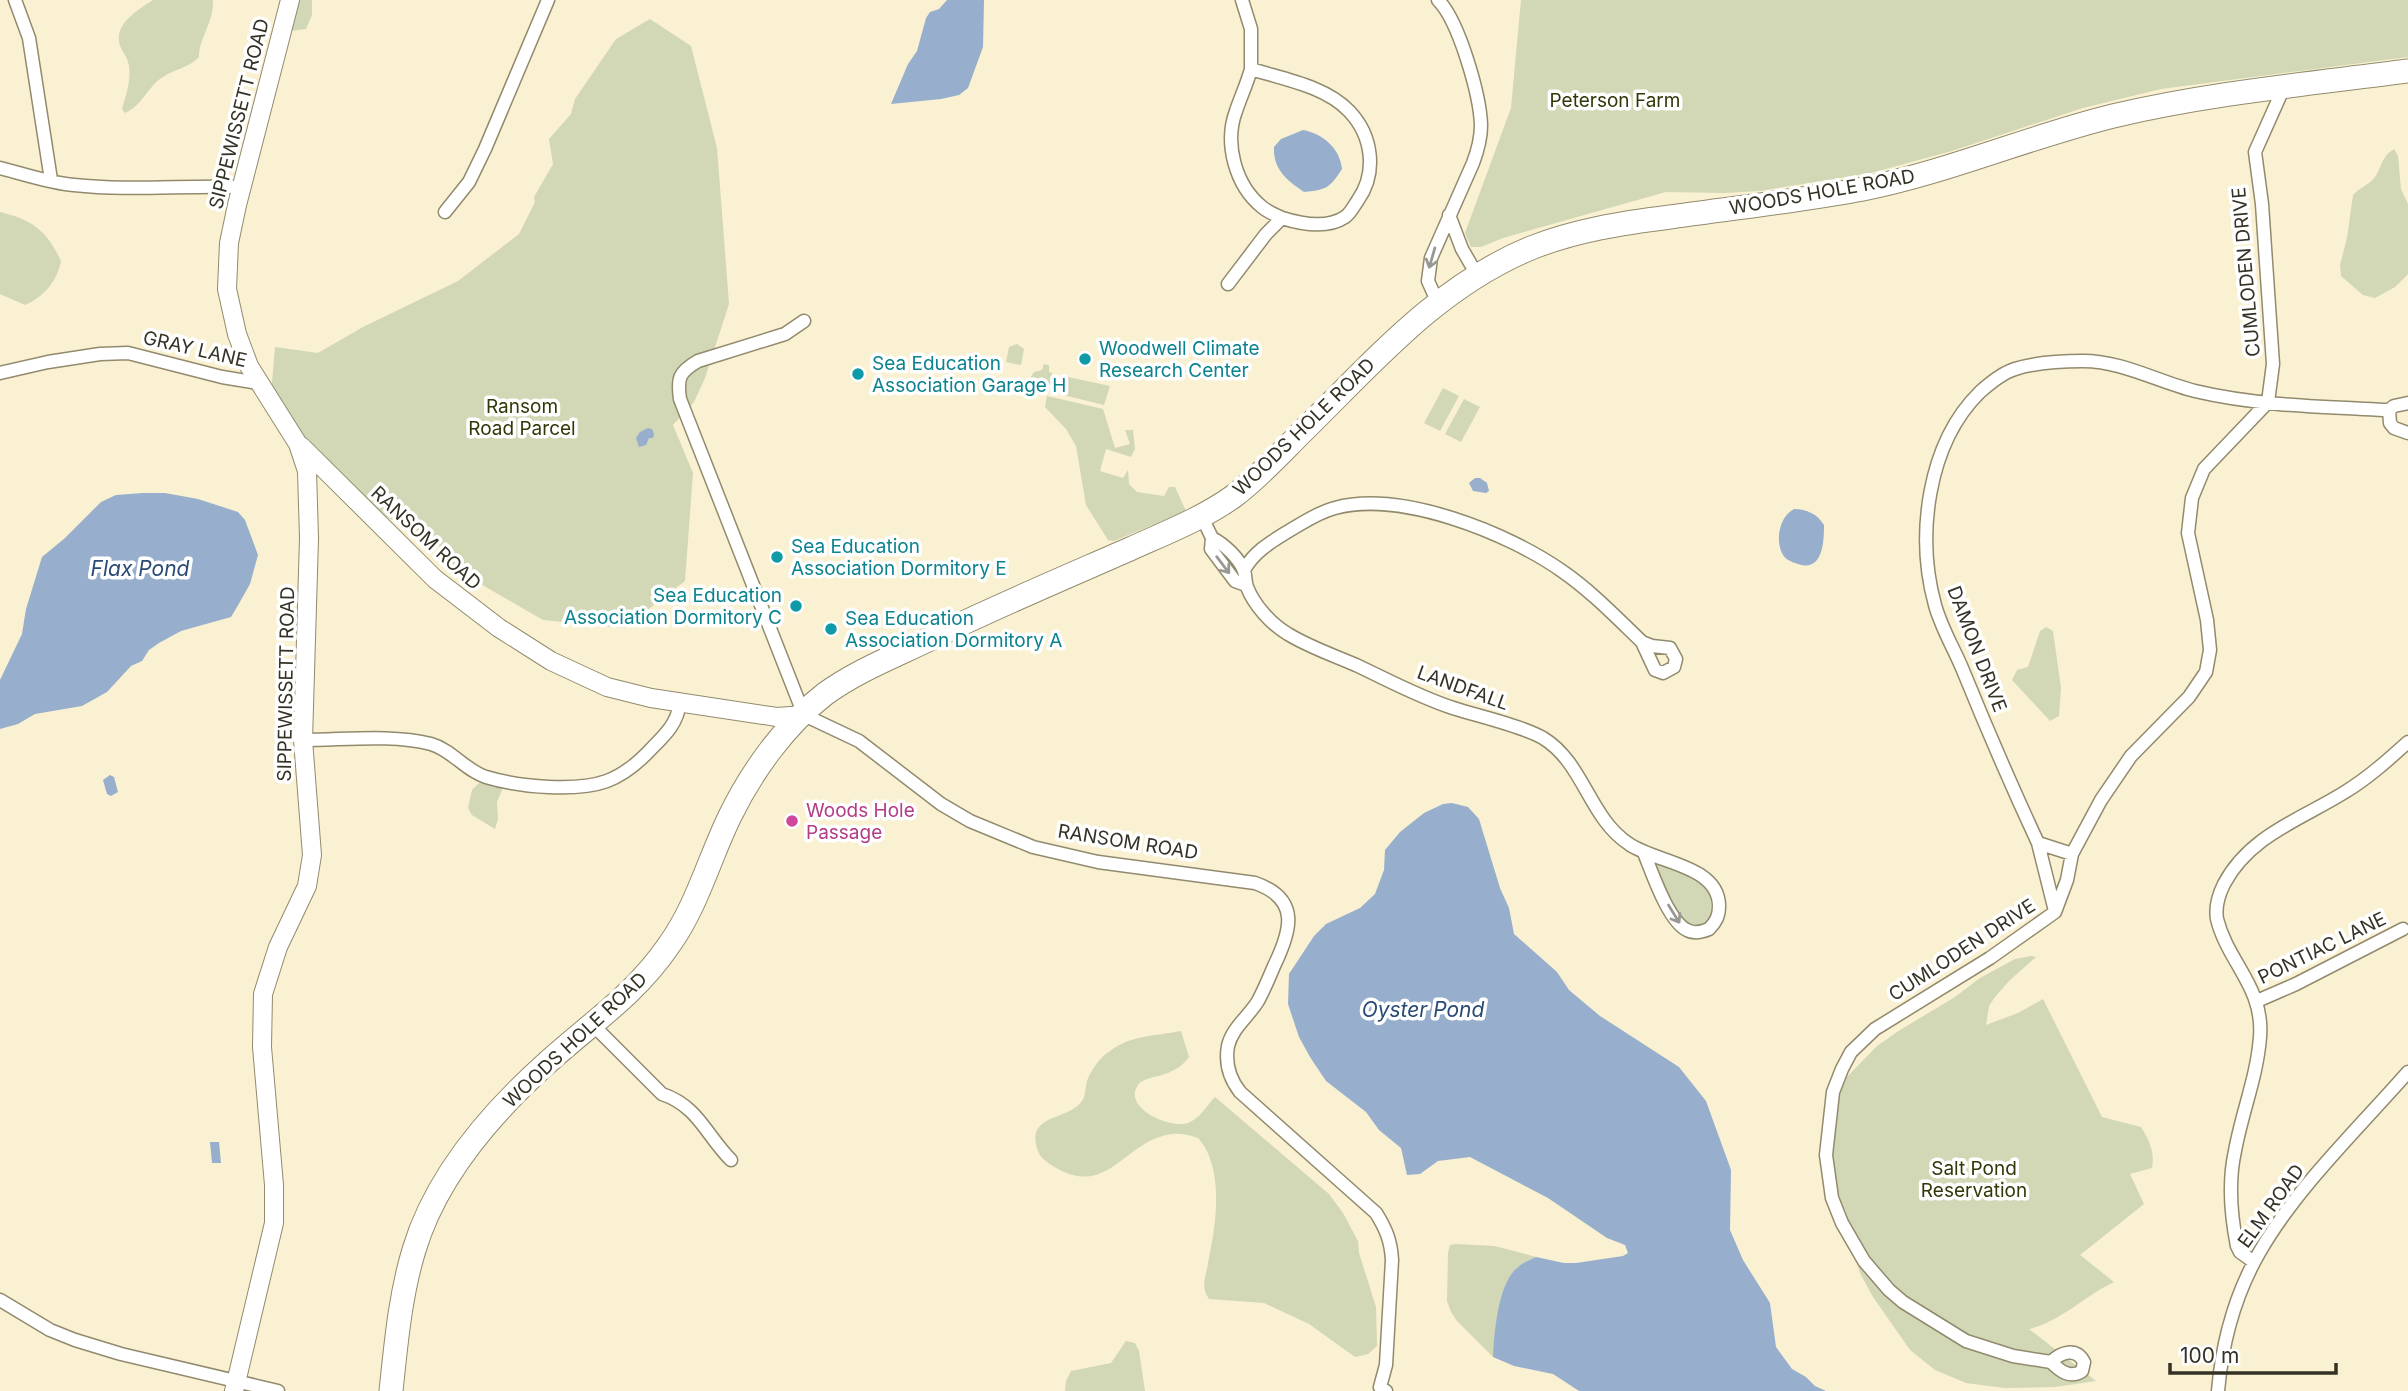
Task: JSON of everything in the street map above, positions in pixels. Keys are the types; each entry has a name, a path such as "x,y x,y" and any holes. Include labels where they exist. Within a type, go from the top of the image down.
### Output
{"highway":[{"name":"WOODS HOLE ROAD","path":"391,1391 399,1312 413,1252 425,1218 457,1162 523,1084 622,1001 649,973 673,940 696,896 731,814 774,746 821,698 863,670 979,614 1202,517 1255,479 1437,301 1477,275 1535,246 1584,230 1870,187 1919,176 2056,131 2115,116 2226,94 2408,71"}],"main road":[{"name":"SIPPEWISSETT ROAD","path":"235,1386 274,1223 274,1185 262,1047 262,1009 268,973 301,902 311,870 312,839 303,740 309,514 307,471 298,444 258,383 236,334 227,289 229,243 241,187 290,0"},
{"name":"RANSOM ROAD","path":"298,444 435,579 499,628 551,661 585,678 621,691 680,703 777,717 804,715"}],"street":[{"path":"15,0 29,38 51,180"},
{"path":"445,212 469,182 548,0"},
{"path":"1242,0 1251,29 1251,69 1235,113 1231,138 1233,162 1245,186 1261,206 1282,219 1327,224 1346,217 1366,186 1371,164 1370,152 1359,125 1351,113 1334,99 1310,88 1251,69"},
{"path":"1437,0 1457,30 1475,88 1481,123 1474,163 1434,247 1428,271 1431,289 1437,301"},
{"name":"CUMLODEN DRIVE","path":"2051,1362 2013,1356 1966,1341 1932,1321 1889,1290 1864,1261 1842,1223 1832,1198 1826,1154 1833,1092 1852,1052 1875,1029 1990,958 2055,912 2067,880 2072,854 2101,800 2131,756 2189,697 2206,672 2210,650 2207,620 2188,533 2193,498 2204,469 2267,402 2273,364 2262,204 2255,152 2284,87"},
{"path":"0,168 71,185 143,188 193,185 241,187"},
{"path":"1449,215 1462,248 1477,275"},
{"path":"1228,284 1266,234 1282,219"},
{"path":"804,321 785,334 698,361 685,368 678,382 680,399 804,715"},
{"name":"GRAY LANE","path":"0,373 48,362 100,354 128,353 222,377 258,383"},
{"name":"DAMON DRIVE","path":"2055,912 2038,843 1936,607 1927,566 1928,504 1944,446 1964,408 1989,384 2013,369 2054,361 2097,362 2146,373 2194,391 2267,402 2389,410 2408,403"},
{"path":"2389,410 2390,423 2394,428 2408,433"},
{"path":"1244,570 1256,552 1315,515 1356,504 1403,507 1467,524 1498,535 1523,548 1578,583 1642,642"},
{"name":"LANDFALL","path":"1202,517 1212,538 1211,549 1235,581 1246,585"},
{"name":"LANDFALL","path":"1212,538 1223,544 1244,570 1246,585 1262,611 1289,635 1430,699 1542,738 1572,765 1605,823 1622,839 1644,853 1690,869 1711,883 1717,892 1719,911 1709,929 1696,932 1681,925 1653,877 1644,853"},
{"path":"303,740 405,740 434,745 484,776 535,786 594,787 643,757 673,726 680,703"},
{"name":"RANSOM ROAD","path":"804,715 859,741 923,791 970,821 1033,847 1098,862 1255,883 1280,898 1288,912 1288,935 1258,1001 1231,1036 1228,1045 1228,1070 1240,1092 1367,1205 1387,1230 1391,1243 1391,1273 1386,1365 1380,1387 1386,1391"},
{"path":"2254,1262 2239,1252 2237,1246 2231,1185 2235,1148 2257,1065 2261,1029 2258,1001 2222,937 2216,912 2220,892 2231,872 2265,837 2345,792 2408,742"},
{"path":"2038,843 2072,854"},
{"name":"PONTIAC LANE","path":"2258,1001 2403,929"},
{"path":"593,1025 662,1094 678,1099 699,1118 731,1160"},
{"name":"ELM ROAD","path":"2218,1391 2225,1343 2236,1306 2263,1246 2311,1182 2408,1072"},
{"path":"0,1300 50,1330 75,1340 235,1386 278,1391"}],"green space":[{"path":"153,0 213,0 213,8 199,57 158,81 136,106 125,113 122,109 129,72 128,60 120,46 120,31 128,18"},
{"path":"296,0 312,0 312,15 306,29 290,31"},
{"name":"Peterson Farm","path":"1521,0 2408,0 2408,57 2161,89 2083,108 1952,151 1871,173 1760,191 1666,192 1503,238 1481,247 1471,247 1465,233 1511,108"},
{"name":"Ransom Road Parcel","path":"650,19 691,46 717,148 729,304 705,378 694,402 673,425 693,473 685,581 624,628 543,620 448,565 436,539 354,503 270,406 275,347 318,353 363,327 458,281 519,234 535,202 534,197 553,164 549,139 571,114 575,99 616,39"},
{"path":"2394,149 2398,156 2401,189 2408,204 2408,274 2395,287 2375,298 2363,295 2341,276 2340,265 2353,195 2373,180 2385,158"},
{"path":"0,212 38,228 61,261 49,288 25,305 0,294"},
{"path":"1017,344 1024,349 1021,365 1006,362 1009,347"},
{"path":"1044,364 1049,365 1049,372 1052,373 1050,385 1047,385 1045,391 1033,389 1031,377 1034,372 1042,370"},
{"path":"1063,376 1110,386 1104,405 1059,394"},
{"path":"1443,388 1459,396 1440,431 1424,423"},
{"path":"1047,396 1103,409 1115,448 1130,444 1125,430 1133,430 1135,449 1131,457 1106,449 1100,471 1123,478 1128,470 1129,484 1137,492 1164,496 1169,487 1175,487 1186,511 1114,541 1108,540 1086,505 1076,446 1066,429 1045,407"},
{"path":"1464,399 1480,407 1461,442 1445,434"},
{"path":"2046,627 2053,631 2061,688 2059,716 2050,721 2012,680 2017,670 2028,667 2040,631"},
{"path":"482,780 504,785 497,802 498,819 495,829 472,815 468,808 472,790"},
{"path":"1654,863 1691,875 1707,888 1711,909 1703,926 1697,927 1685,921 1669,897"},
{"name":"Salt Pond Reservation","path":"2036,957 2009,981 1989,1006 1986,1025 2018,1013 2043,999 2102,1117 2141,1127 2151,1146 2153,1162 2152,1168 2130,1174 2144,1204 2080,1255 2114,1282 2052,1320 2029,1329 2096,1381 2055,1387 2004,1388 1966,1383 1935,1370 1910,1350 1873,1297 1860,1273 1849,1238 1846,1212 1832,1172 1831,1148 1839,1085 1877,1046 1980,978 2015,959"},
{"path":"1181,1031 1189,1057 1176,1069 1138,1085 1135,1093 1137,1101 1150,1115 1180,1124 1196,1118 1215,1097 1329,1194 1358,1241 1359,1253 1376,1307 1377,1346 1368,1354 1355,1357 1309,1324 1264,1303 1209,1299 1204,1281 1215,1215 1215,1181 1207,1150 1198,1138 1172,1134 1155,1139 1100,1174 1085,1177 1068,1173 1047,1162 1037,1149 1036,1134 1039,1127 1044,1122 1068,1112 1082,1101 1091,1073 1106,1054 1135,1039"},
{"path":"1450,1245 1495,1246 1536,1257 1517,1268 1506,1285 1499,1310 1493,1357 1457,1321 1447,1301 1448,1253"},
{"path":"1126,1341 1135,1343 1139,1351 1145,1391 1065,1391 1071,1371 1111,1363"}],"water":[{"path":"947,0 984,0 983,47 968,88 959,95 941,99 891,104 908,64 917,51 926,18"},
{"path":"1303,130 1329,143 1341,161 1342,169 1331,184 1323,189 1304,192 1278,168 1274,147 1281,139"},
{"path":"648,428 652,429 653,438 649,438 646,445 639,447 636,438"},
{"path":"1475,478 1487,483 1489,491 1473,491 1469,483"},
{"name":"Flax Pond","path":"165,493 198,499 238,512 245,520 258,555 250,584 231,617 181,631 159,643 149,650 142,661 131,666 107,692 82,706 35,714 18,724 0,729 0,680 22,634 26,609 42,557 101,502 116,495"},
{"path":"1794,509 1811,513 1824,525 1820,556 1811,565 1789,560 1780,547 1782,522"},
{"path":"110,775 114,777 118,792 111,796 107,794 103,780"},
{"name":"Oyster Pond","path":"1452,803 1468,807 1479,819 1500,888 1509,908 1514,934 1557,972 1569,990 1600,1016 1679,1067 1706,1101 1731,1170 1730,1230 1743,1260 1770,1303 1776,1347 1792,1369 1826,1391 1579,1391 1553,1374 1514,1366 1493,1357 1501,1297 1505,1285 1519,1266 1536,1257 1576,1263 1623,1256 1628,1253 1625,1245 1607,1238 1548,1198 1470,1157 1438,1161 1420,1174 1407,1175 1401,1148 1379,1130 1366,1112 1326,1081 1299,1037 1288,1004 1289,974 1314,936 1326,924 1360,908 1375,894 1384,870 1385,850 1400,832 1424,813"},
{"path":"210,1142 219,1142 221,1163 212,1163"}],"place":[{"name":"Woodwell Climate Research Center","path":"1085,359"},
{"name":"Sea Education Association Garage H","path":"858,374"},
{"name":"Sea Education Association Dormitory E","path":"777,557"},
{"name":"Sea Education Association Dormitory C","path":"796,606"},
{"name":"Sea Education Association Dormitory A","path":"831,629"},
{"name":"Woods Hole Passage","path":"792,821"}]}
